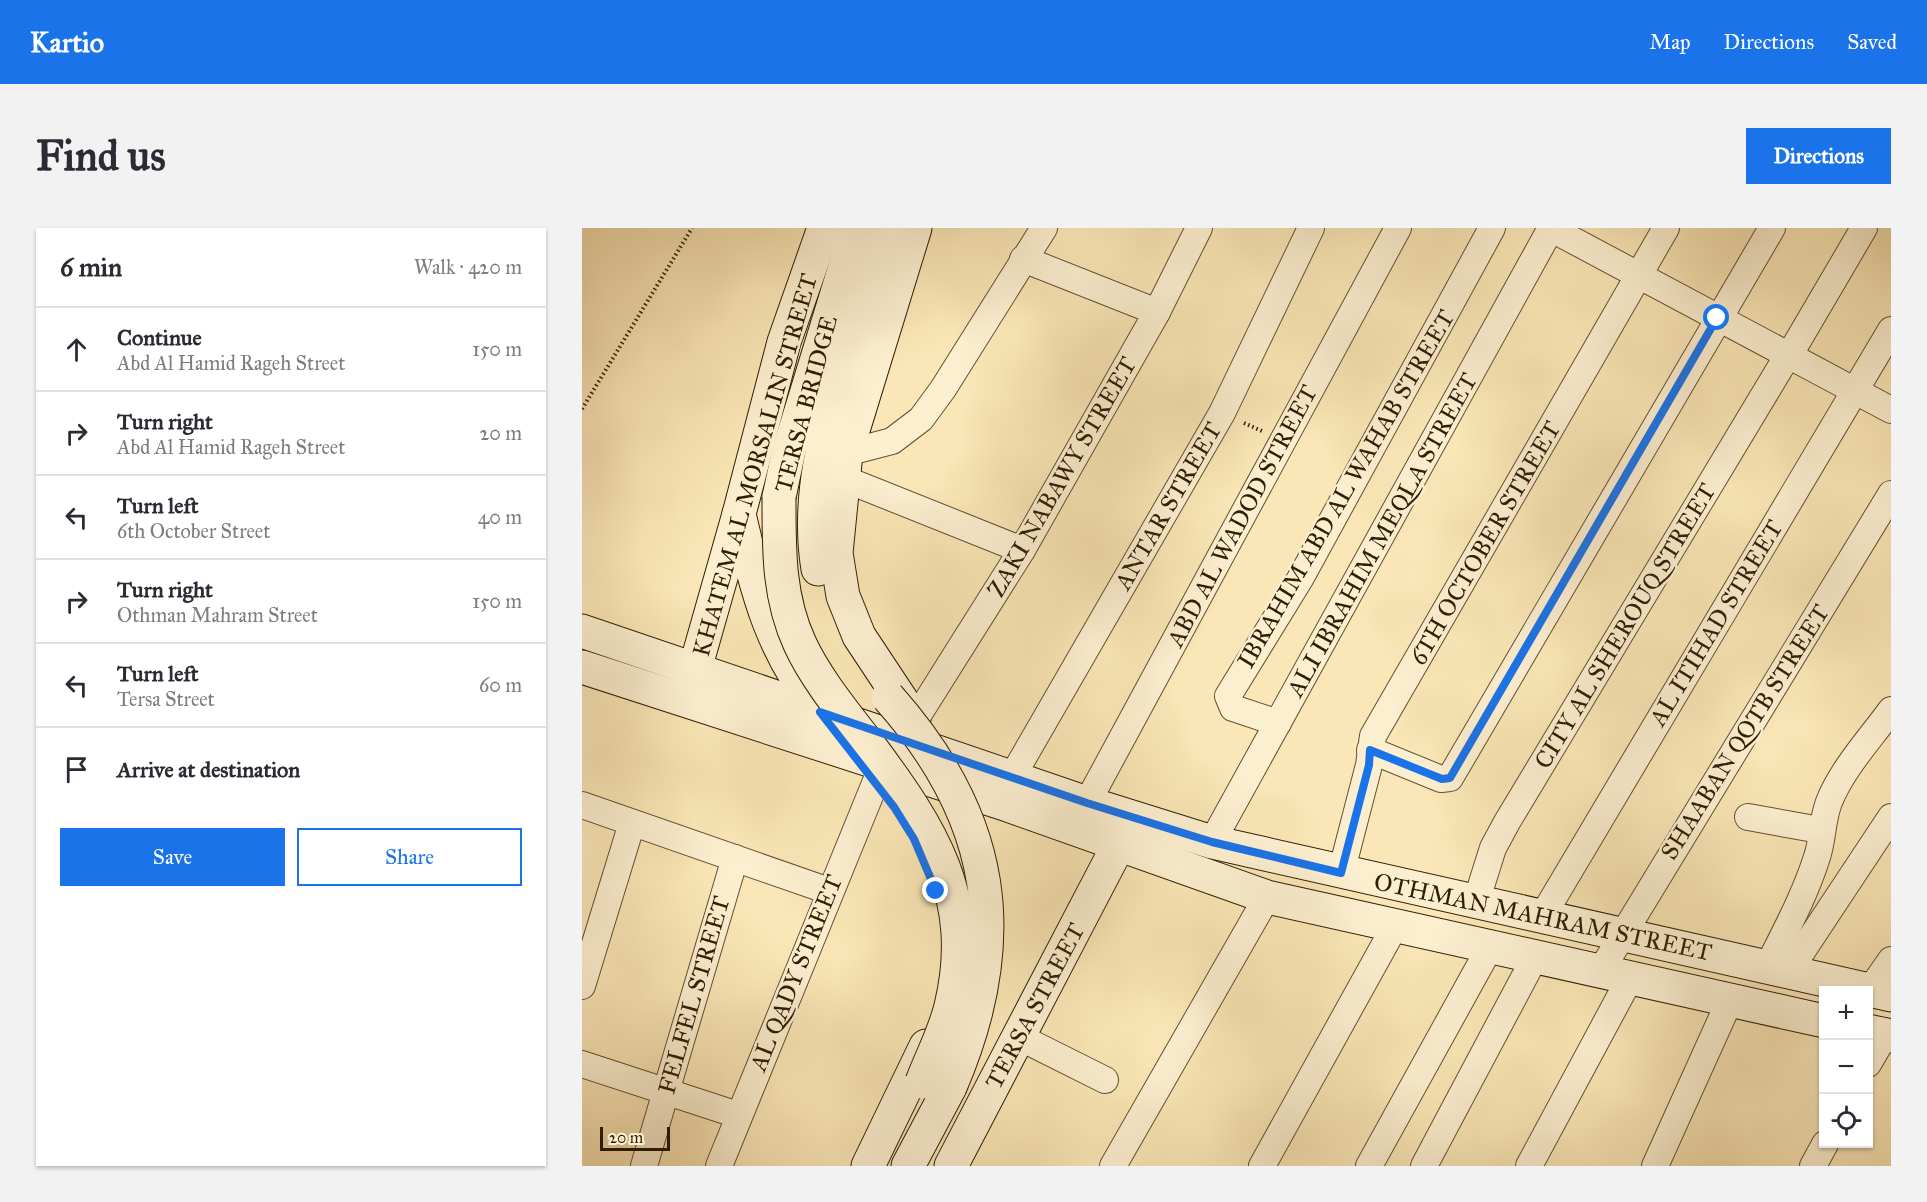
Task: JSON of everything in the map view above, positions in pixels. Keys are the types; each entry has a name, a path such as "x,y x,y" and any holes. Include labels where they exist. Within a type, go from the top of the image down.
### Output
{"main road":[{"name":"KHATEM AL MORSALIN STREET","path":"685,700 697,669 784,342 824,228"},
{"name":"TERSA BRIDGE","path":"857,228 789,450 778,497 778,559 784,601 800,645 840,708 914,807 952,887 959,922 959,959 936,1085 908,1166"},
{"name":"TERSA BRIDGE","path":"878,1166 936,1085 969,1044 981,999 986,964 987,905 979,859 965,814 919,733 846,647 823,600 815,551 815,497 825,434 885,228"},
{"path":"915,228 844,466 836,553 843,596 859,636 915,720 931,749"},
{"path":"739,514 766,619 787,665 820,712 876,781 914,839 936,891 945,942 943,1000 923,1053 868,1166"},
{"name":"OTHMAN MAHRAM STREET","path":"582,631 1087,803 1212,842 1341,873 1881,992"},
{"name":"OTHMAN MAHRAM STREET","path":"582,667 1002,803 1118,846 1268,897 1819,1020"},
{"name":"TERSA STREET","path":"951,1166 1118,846"}],"street":[{"path":"844,466 892,441 921,419 943,389 1044,228"},
{"name":"ZAKI NABAWY STREET","path":"915,720 1022,550 1157,312 1199,228"},
{"name":"ANTAR STREET","path":"1012,777 1222,413 1311,228"},
{"name":"ABD AL WADOD STREET","path":"1087,803 1398,228"},
{"name":"IBRAHIM ABD AL WAHAB STREET","path":"1278,723 1233,708 1228,696 1300,579 1492,228"},
{"path":"1550,228 1891,410"},
{"name":"ALI IBRAHIM MEQLA STREET","path":"1212,842 1550,228"},
{"name":"6TH OCTOBER STREET","path":"1341,873 1369,765 1370,750 1379,726 1666,228"},
{"path":"1370,750 1442,779 1450,778 1717,318 1772,228"},
{"name":"CITY AL SHEROUQ STREET","path":"1476,902 1482,874 1502,831 1864,228"},
{"path":"1023,259 1157,312"},
{"name":"AL ITIHAD STREET","path":"1542,917 1891,330"},
{"path":"844,466 1022,550"},
{"name":"SHAABAN QOTB STREET","path":"1528,1166 1615,975 1621,934 1891,494"},
{"path":"1778,969 1818,854 1820,830 1829,801 1844,775 1891,711"},
{"name":"AL QADY STREET","path":"719,1166 876,781"},
{"path":"582,805 830,891"},
{"path":"1778,969 1891,816"},
{"path":"1748,817 1820,830"},
{"path":"582,986 632,823"},
{"name":"FELFEL STREET","path":"644,1166 735,858"},
{"path":"1113,1166 1268,897"},
{"path":"1262,1166 1395,926"},
{"path":"1370,1166 1490,947"},
{"path":"1424,1166 1535,957"},
{"path":"1881,992 1891,960"},
{"path":"1655,1166 1730,1000"},
{"path":"1873,1054 1881,1034"},
{"path":"1019,1036 1105,1080"},
{"path":"582,1064 738,1115"},
{"path":"1813,1166 1822,1148"}],"path":[{"path":"582,409 692,228"},
{"path":"1222,413 1283,440"}],"route":[{"path":"936,891 914,839 894,807 820,712 1087,803 1212,842 1341,873 1369,765 1370,750 1444,780 1450,778 1717,318"}]}
